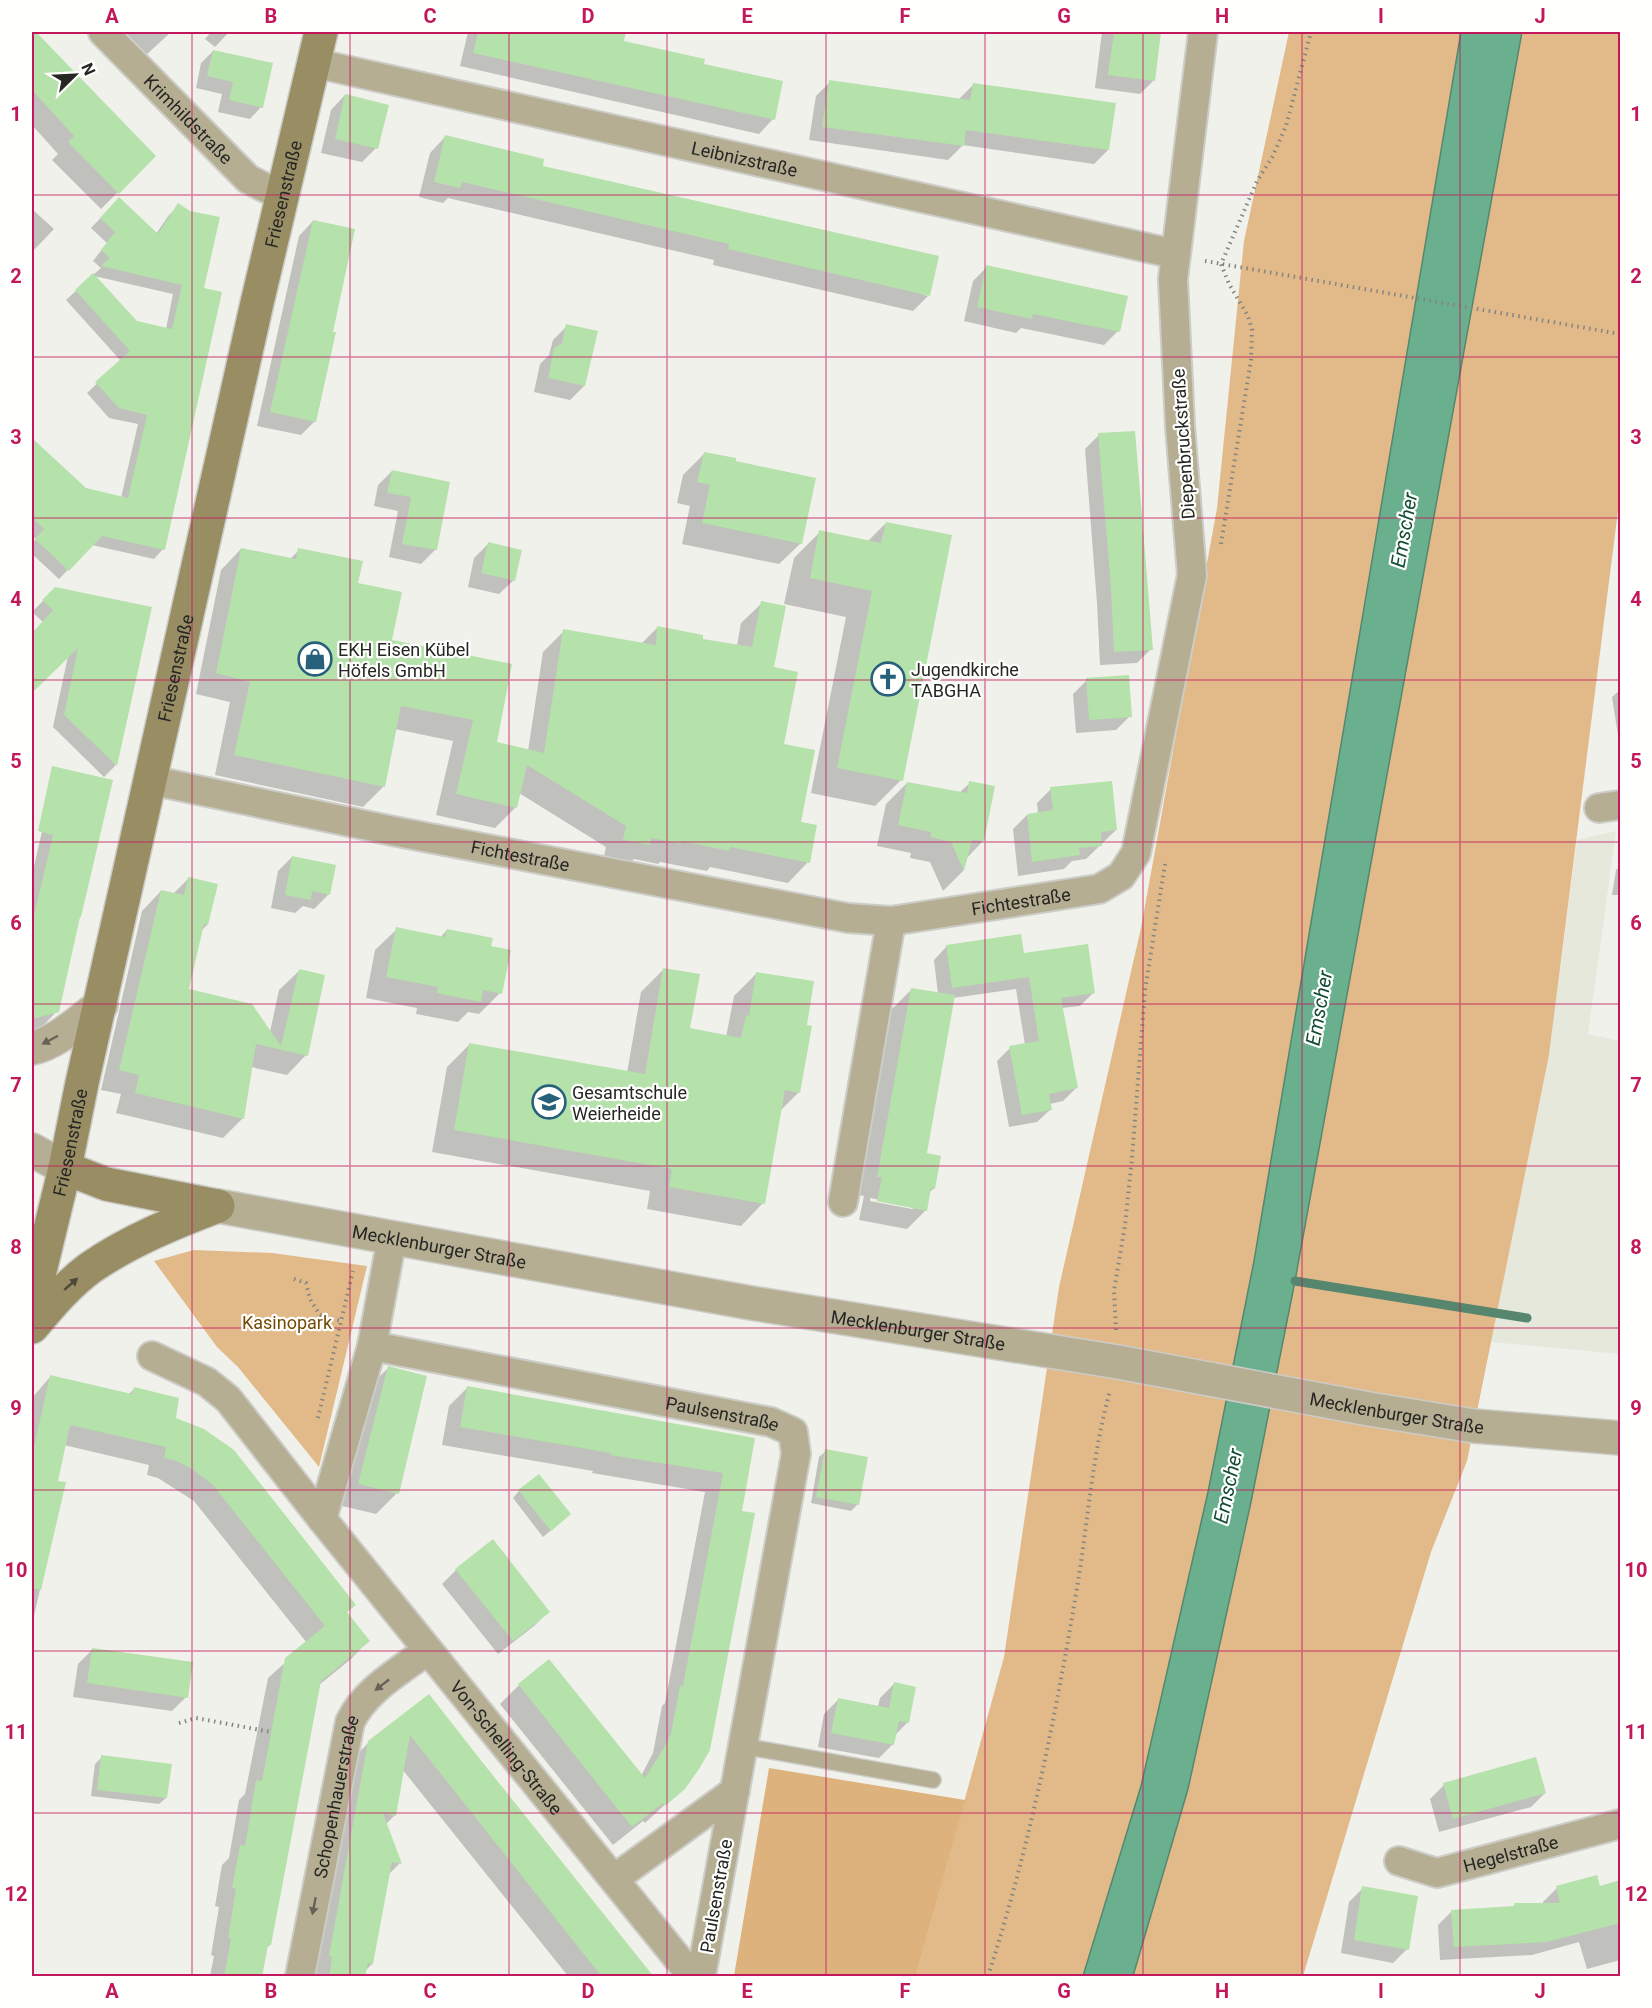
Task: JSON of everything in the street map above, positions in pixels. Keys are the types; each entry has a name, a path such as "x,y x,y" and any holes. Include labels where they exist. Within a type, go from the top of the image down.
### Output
{"main road":[{"name":"Friesenstraße","path":"32,1304 65,1168 150,780 321,32"},
{"name":"Mecklenburger Straße","path":"65,1168 106,1184 218,1206"},
{"path":"32,1327 62,1292 88,1269 120,1248 175,1222 218,1206"}],"street":[{"name":"Krimhildstraße","path":"103,32 248,179 282,196"},
{"name":"Diepenbruckstraße","path":"1136,853 1192,575 1180,426 1173,279 1203,32"},
{"name":"Leibnizstraße","path":"314,63 1175,254"},
{"name":"Fichtestraße","path":"150,780 393,831 805,912 848,918 891,921 1100,889 1121,876 1136,853"},
{"path":"843,1202 891,921"},
{"path":"32,1048 63,1033 101,1005"},
{"path":"32,1150 65,1168"},
{"name":"Mecklenburger Straße","path":"218,1206 751,1303 1126,1364 1369,1409 1474,1426 1620,1438"},
{"path":"322,1519 372,1346 392,1238"},
{"name":"Paulsenstraße","path":"372,1346 771,1422 793,1432 796,1454 701,1977"},
{"name":"Von-Schelling-Straße","path":"152,1356 207,1382 228,1399 322,1519 692,1977"},
{"name":"Schopenhauerstraße","path":"300,1977 350,1722 357,1707 369,1695 428,1650"},
{"path":"614,1878 735,1791"},
{"name":"Hegelstraße","path":"1399,1861 1437,1873 1620,1824"}],"lane":[{"path":"743,1746 933,1780"}],"path":[{"path":"1220,547 1251,360 1252,329 1248,316 1229,284 1221,264 1257,181 1273,156 1286,126 1311,32"},
{"path":"1221,264 1620,334"},
{"path":"987,1977 1046,1763 1077,1587 1096,1447 1126,1364 1114,1291 1125,1225 1132,1158 1145,990 1165,863"},
{"path":"294,1279 306,1283 310,1299 320,1315 341,1321"},
{"path":"179,1723 196,1718 271,1732"}],"shaded area":[{"path":"1616,831 1588,1034 1620,1041 1620,1354 1491,1342 1549,1055 1577,840"},
{"path":"769,1768 965,1800 916,1976 734,1976"}],"green space":[{"path":"1289,32 1620,32 1620,495 1549,1055 1467,1461 1431,1552 1303,1976 916,1976 1004,1657 1059,1287 1141,928 1217,508 1244,241"},
{"name":"Kasinopark","path":"194,1250 272,1253 367,1266 319,1467 238,1367 217,1347 154,1261"}],"water":[{"name":"Emscher","path":"1461,32 1522,32 1295,1281 1251,1502 1188,1789 1133,1976 1083,1976 1141,1786 1208,1492 1254,1261"}],"building":[{"path":"32,32 36,32 156,156 119,194 68,142 74,136 32,90"},
{"path":"478,32 626,32 624,41 705,59 704,64 783,81 775,120 473,53"},
{"path":"1114,32 1161,32 1155,81 1108,75"},
{"path":"213,50 273,63 263,108 229,100 233,82 207,76"},
{"path":"829,80 970,100 973,83 1116,103 1109,150 966,130 964,146 822,127"},
{"path":"345,94 389,105 378,149 335,139"},
{"path":"445,135 544,159 543,166 939,256 930,296 728,249 729,244 462,182 460,188 434,182"},
{"path":"119,197 158,234 178,203 190,211 220,217 204,288 222,292 165,550 102,536 69,571 35,539 44,529 32,517 32,438 86,488 128,498 147,415 119,408 95,382 130,351 75,290 93,273 137,321 172,329 182,285 101,266 110,258 101,250 115,232 100,218"},
{"path":"313,220 355,229 316,422 270,412"},
{"path":"986,265 1128,296 1120,332 1033,314 1032,319 977,307"},
{"path":"566,324 598,331 585,386 548,378 554,348 562,343"},
{"path":"1135,431 1153,650 1114,652 1098,433"},
{"path":"704,452 816,478 802,544 702,523 710,485 697,482"},
{"path":"392,470 450,482 437,550 402,544 411,497 387,493"},
{"name":"Jugendkirche TABGHA","path":"886,522 952,535 903,781 837,768 872,591 810,578 819,530 881,543"},
{"path":"488,542 522,550 515,581 481,573"},
{"path":"241,548 296,559 298,548 363,561 358,583 402,592 392,640 512,664 497,742 544,753 563,629 656,645 657,626 703,635 703,639 752,647 761,601 786,606 774,667 798,672 784,744 815,750 801,822 817,825 810,863 730,847 729,851 681,841 681,844 651,838 650,845 623,840 626,826 527,765 517,808 456,794 473,720 401,706 385,787 234,755 250,682 216,673"},
{"path":"55,587 152,607 117,766 64,715 78,648 32,693 32,633 53,610 42,600"},
{"path":"1129,675 1132,717 1089,720 1086,678"},
{"path":"52,766 113,780 59,1012 32,1019 32,924 53,835 38,831"},
{"path":"969,781 995,786 984,841 972,840 964,871 951,842 930,837 931,832 898,825 907,782 967,793"},
{"path":"1112,781 1117,830 1101,832 1102,846 1079,848 1080,855 1032,862 1027,814 1053,810 1050,787"},
{"path":"292,856 336,865 330,895 312,891 311,900 285,895"},
{"path":"188,877 218,884 208,925 204,924 189,989 252,1004 281,1046 299,969 325,975 308,1056 256,1044 244,1119 135,1093 139,1075 119,1070 161,890 184,895"},
{"path":"396,927 445,937 447,929 493,938 491,946 511,950 502,994 483,990 481,1002 437,993 438,987 386,977"},
{"path":"1021,934 1024,953 1088,944 1095,993 1061,998 1078,1088 1049,1094 1052,1110 1022,1115 1009,1046 1039,1041 1029,977 952,988 946,945"},
{"path":"663,968 700,974 690,1028 741,1038 746,1015 749,1016 756,972 814,981 807,1025 812,1026 800,1093 785,1090 765,1204 669,1187 672,1169 454,1130 469,1043 645,1074"},
{"path":"911,988 955,995 927,1153 941,1156 935,1189 931,1188 927,1211 877,1201 882,1177 877,1177"},
{"path":"388,1366 427,1376 399,1494 358,1484"},
{"path":"50,1375 132,1394 134,1387 179,1398 176,1418 204,1429 234,1450 356,1605 347,1612 370,1641 321,1681 271,1945 268,1945 262,1977 224,1977 236,1889 232,1888 240,1845 245,1846 256,1780 262,1781 285,1658 325,1626 212,1484 192,1469 177,1461 164,1458 166,1447 70,1425 58,1481 66,1482 41,1590 32,1588 32,1456"},
{"path":"467,1386 755,1438 742,1511 755,1513 710,1750 685,1789 665,1806 663,1803 632,1827 518,1684 549,1659 645,1778 671,1733 680,1686 683,1686 723,1473 460,1427"},
{"path":"825,1449 868,1457 859,1505 816,1497"},
{"path":"539,1474 571,1514 551,1531 518,1490"},
{"path":"493,1539 550,1612 513,1641 455,1569"},
{"path":"92,1648 193,1662 188,1698 87,1683"},
{"path":"894,1682 916,1687 909,1723 899,1721 894,1745 831,1733 838,1698 889,1708"},
{"path":"429,1694 654,1977 602,1977 410,1735 396,1816 383,1813 402,1864 392,1862 373,1964 368,1963 365,1977 329,1977 332,1957 329,1956 368,1741"},
{"path":"101,1755 172,1764 167,1798 97,1790"},
{"path":"1536,1757 1546,1793 1453,1819 1443,1783"},
{"path":"1597,1875 1600,1886 1620,1880 1620,1923 1547,1942 1454,1947 1451,1910 1514,1906 1514,1903 1560,1903 1556,1886"},
{"path":"1362,1886 1418,1896 1409,1950 1354,1940"}],"waterway":[{"path":"1295,1281 1527,1318"}],"place":[{"name":"EKH Eisen Kübel Höfels GmbH","path":"315,659"},
{"name":"Jugendkirche TABGHA","path":"888,679"},
{"name":"Gesamtschule Weierheide","path":"549,1102"}]}
